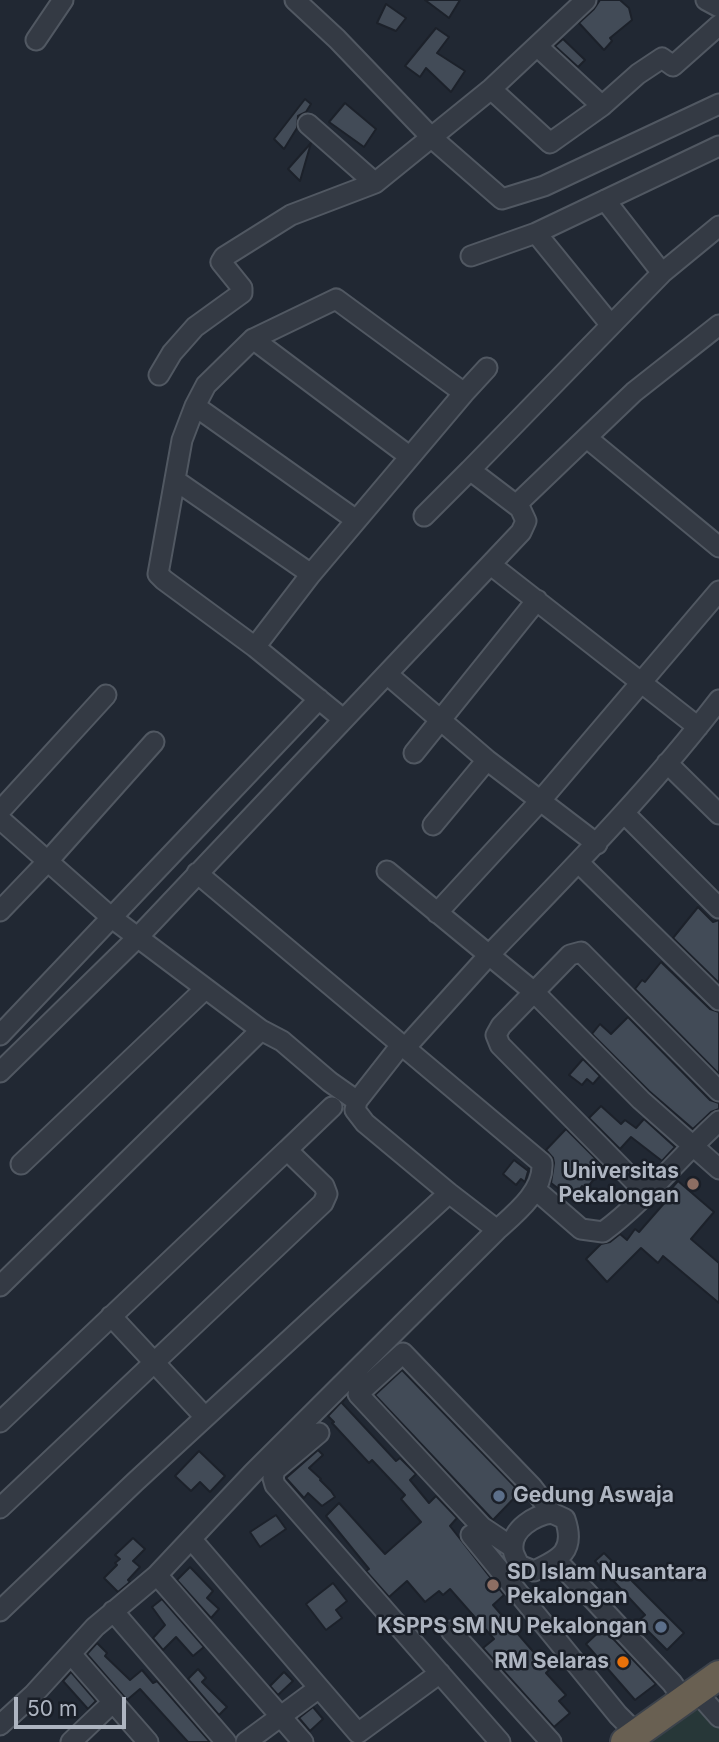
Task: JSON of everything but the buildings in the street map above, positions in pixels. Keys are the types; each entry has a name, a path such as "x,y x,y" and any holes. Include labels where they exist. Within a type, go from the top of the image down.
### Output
{"highway":[{"path":"631,1738 719,1675"}],"street":[{"path":"36,40 63,0"},
{"path":"295,0 337,39 432,138 504,200 544,186 719,104"},
{"path":"159,374 172,353 195,327 242,293 242,288 221,262 224,257 291,215 375,183 491,89 586,0"},
{"path":"706,0 719,7"},
{"path":"491,89 550,143 662,58 673,66 719,25"},
{"path":"537,46 602,106"},
{"path":"308,124 375,183"},
{"path":"471,256 536,233 719,146"},
{"path":"606,200 662,273"},
{"path":"424,516 543,397 610,324 662,273 719,226"},
{"path":"536,233 610,324"},
{"path":"343,719 255,647 159,576 182,440 206,385 253,340 336,299 464,393"},
{"path":"516,505 634,392 719,325"},
{"path":"253,340 409,456"},
{"path":"255,647 311,574 409,456 487,368"},
{"path":"195,407 356,520"},
{"path":"587,438 719,547"},
{"path":"0,1072 138,937 524,527 525,515 516,505 470,470"},
{"path":"175,480 311,574"},
{"path":"491,565 698,727"},
{"path":"437,913 541,800 719,591"},
{"path":"414,753 537,600"},
{"path":"387,674 440,722 597,844"},
{"path":"0,811 106,695"},
{"path":"0,1035 319,699"},
{"path":"497,1230 449,1194 365,1123 355,1110 357,1101 403,1047 597,844 719,700"},
{"path":"0,911 154,742"},
{"path":"433,825 487,760"},
{"path":"667,763 719,814"},
{"path":"624,813 719,908"},
{"path":"0,819 113,918 261,1030 282,1041 357,1101"},
{"path":"579,863 719,1000"},
{"path":"387,871 534,992 641,1100 719,1169"},
{"path":"0,1725 34,1694 84,1638 157,1575 253,1473 497,1230 536,1190 542,1174 541,1163 197,873"},
{"path":"647,1194 500,1045 496,1035 501,1026 570,955 581,952 719,1091"},
{"path":"21,1164 205,989"},
{"path":"0,1286 261,1030"},
{"path":"0,1422 332,1107"},
{"path":"536,1190 581,1229 603,1232 647,1194 692,1145 719,1121"},
{"path":"0,1508 323,1203 327,1194 324,1186 287,1150"},
{"path":"0,1611 205,1417 449,1194"},
{"path":"111,1317 205,1417"},
{"path":"403,1353 533,1487 552,1513 565,1519 569,1544 557,1561 534,1571 519,1564 512,1547 482,1527 358,1394 403,1353"},
{"path":"318,1433 275,1471 275,1485 500,1742"},
{"path":"512,1547 526,1522 542,1514 552,1513"},
{"path":"471,1535 618,1714 631,1738"},
{"path":"192,1539 362,1737 440,1673"},
{"path":"557,1561 672,1683 719,1717"},
{"path":"157,1575 303,1742"},
{"path":"113,1611 226,1742"},
{"path":"451,1630 551,1742"},
{"path":"71,1654 148,1742"},
{"path":"246,1742 319,1688"},
{"path":"71,1742 113,1702"}],"shaded area":[{"path":"696,1701 719,1727 719,1742 627,1742"}],"place":[{"name":"Universitas Pekalongan","path":"693,1184"},
{"name":"Gedung Aswaja","path":"499,1496"},
{"name":"SD Islam Nusantara Pekalongan","path":"493,1585"},
{"name":"KSPPS SM NU Pekalongan","path":"661,1627"},
{"name":"RM Selaras","path":"623,1662"}]}
